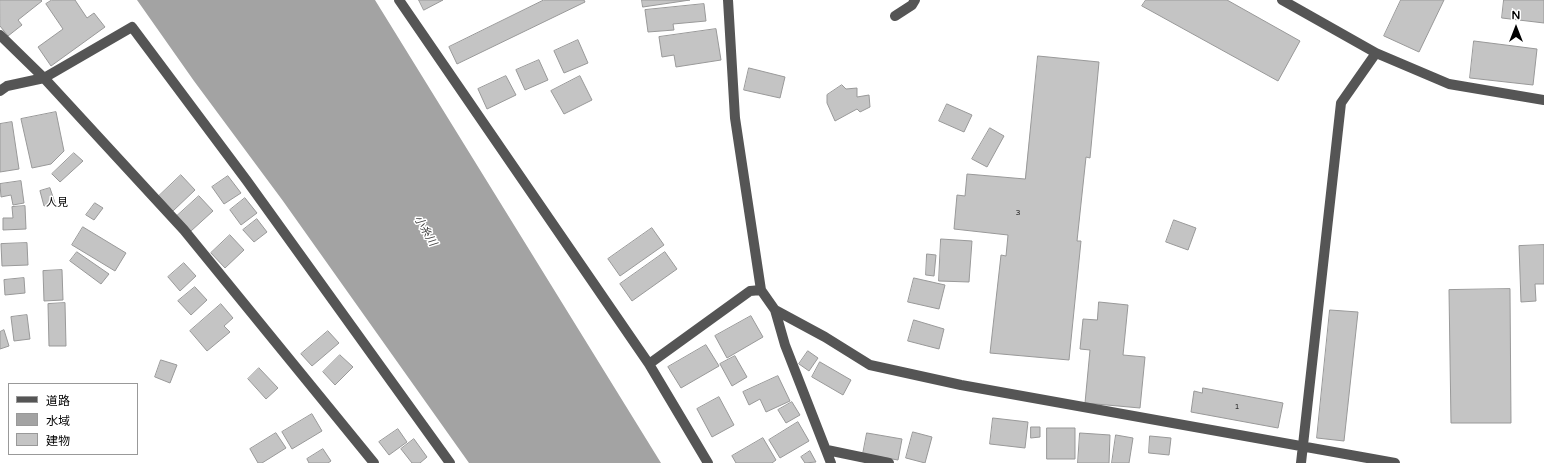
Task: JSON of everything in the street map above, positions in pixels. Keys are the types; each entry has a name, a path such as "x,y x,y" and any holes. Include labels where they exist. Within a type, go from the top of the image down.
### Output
{"street":[{"path":"400,0 649,364 708,463"},
{"path":"728,0 735,118 761,290 775,310 785,345 831,463"},
{"path":"896,16 912,5 915,0"},
{"path":"1282,0 1376,53 1449,84 1544,100"},
{"path":"0,91 7,86 44,78 132,28 251,187 450,463"},
{"path":"0,35 44,78 184,230 374,463"},
{"path":"1301,463 1341,103 1376,53"},
{"path":"649,364 750,291 761,290"},
{"path":"775,310 825,337 870,365 961,384 1395,463"},
{"path":"827,450 889,463"}],"water":[{"name":"小糸川","path":"137,0 375,0 661,463 469,463 283,201 194,81"}],"building":[{"path":"0,0 42,1 18,20 22,25 8,36 0,26"},
{"path":"52,0 75,0 87,18 94,13 105,27 51,66 38,47 63,29 46,4"},
{"path":"419,0 443,0 424,10"},
{"path":"544,0 584,0 585,2 457,64 449,47"},
{"path":"642,0 690,0 643,7"},
{"path":"1146,0 1227,0 1300,41 1278,81 1142,6"},
{"path":"1401,0 1444,0 1419,52 1384,36"},
{"path":"1504,0 1544,0 1544,23 1502,18"},
{"path":"704,4 706,21 673,24 674,30 648,32 645,10"},
{"path":"716,29 721,60 676,67 674,55 662,57 659,37"},
{"path":"578,40 588,63 564,73 554,51"},
{"path":"1474,41 1537,49 1533,85 1470,78"},
{"path":"1038,56 1099,62 1090,158 1086,157 1077,241 1081,241 1069,360 990,353 1001,255 1006,256 1008,235 954,229 957,195 965,196 967,174 1025,179"},
{"path":"539,60 548,80 525,90 516,70"},
{"path":"749,68 785,77 780,98 744,90"},
{"path":"506,76 516,95 487,109 478,89"},
{"path":"580,76 592,100 564,114 551,91"},
{"path":"842,85 846,89 857,88 857,97 869,95 870,107 860,112 857,109 835,121 827,103 827,95"},
{"path":"947,104 972,115 964,132 939,121"},
{"path":"56,112 64,151 51,164 32,168 21,119"},
{"path":"12,122 19,169 0,172 0,124"},
{"path":"990,128 1004,136 987,167 972,159"},
{"path":"74,153 83,161 60,182 52,174"},
{"path":"181,175 195,190 173,211 159,196"},
{"path":"228,176 241,193 224,204 212,187"},
{"path":"21,181 24,203 13,205 11,195 1,197 0,184"},
{"path":"50,188 55,203 44,206 40,191"},
{"path":"199,196 213,211 191,231 177,216"},
{"path":"245,198 257,213 241,225 230,210"},
{"path":"95,203 103,208 94,220 86,215"},
{"path":"25,206 26,229 3,230 3,218 13,218 12,207"},
{"path":"257,219 267,232 254,242 243,230"},
{"path":"1174,220 1196,228 1188,250 1166,242"},
{"path":"83,227 126,253 115,271 72,245"},
{"path":"652,228 664,245 620,276 608,259"},
{"path":"230,235 244,250 225,268 211,253"},
{"path":"941,239 972,241 969,282 939,281"},
{"path":"27,243 28,265 2,266 1,244"},
{"path":"1544,245 1544,284 1535,284 1536,301 1521,302 1519,246"},
{"path":"77,252 109,274 101,284 70,261"},
{"path":"665,252 677,269 632,301 620,284"},
{"path":"927,254 936,255 934,276 926,275"},
{"path":"184,263 196,276 180,291 168,277"},
{"path":"62,270 63,300 44,301 43,271"},
{"path":"24,278 25,293 5,295 4,280"},
{"path":"914,278 945,285 939,309 908,302"},
{"path":"195,287 207,300 191,315 178,301"},
{"path":"1510,289 1511,423 1451,423 1449,290"},
{"path":"1099,302 1128,305 1123,355 1145,357 1140,408 1085,403 1090,350 1080,349 1083,319 1097,320"},
{"path":"65,303 66,346 49,346 48,304"},
{"path":"221,304 233,318 224,326 230,332 207,351 190,331"},
{"path":"1330,310 1358,312 1344,441 1317,438"},
{"path":"27,315 30,339 14,341 11,317"},
{"path":"751,316 763,337 727,358 715,336"},
{"path":"914,320 944,329 939,349 908,341"},
{"path":"4,330 9,346 0,349 0,332"},
{"path":"328,331 339,343 312,366 301,354"},
{"path":"706,345 719,366 681,388 668,367"},
{"path":"808,351 818,358 809,371 799,364"},
{"path":"340,355 353,367 335,385 323,372"},
{"path":"735,356 747,377 732,386 720,364"},
{"path":"161,360 177,365 170,383 155,377"},
{"path":"820,362 851,380 843,395 812,377"},
{"path":"259,368 278,388 266,399 248,379"},
{"path":"778,376 790,401 766,412 760,399 749,405 743,392"},
{"path":"1203,388 1283,403 1278,428 1191,412 1194,391 1202,393"},
{"path":"719,397 734,425 712,437 697,409"},
{"path":"792,402 800,415 786,423 778,410"},
{"path":"312,414 322,431 292,449 282,432"},
{"path":"993,418 1028,422 1025,448 990,444"},
{"path":"798,422 809,441 780,458 769,440"},
{"path":"1031,427 1040,427 1040,437 1031,438"},
{"path":"1047,428 1075,428 1075,459 1047,459"},
{"path":"398,429 407,442 389,455 379,442"},
{"path":"913,432 932,437 925,463 906,458"},
{"path":"276,433 286,448 262,463 258,463 250,449"},
{"path":"867,433 902,439 898,460 863,454"},
{"path":"1080,433 1110,435 1109,463 1078,463"},
{"path":"1116,435 1133,438 1129,463 1112,463"},
{"path":"1150,436 1171,438 1169,455 1149,453"},
{"path":"763,438 776,460 772,463 736,463 732,456"},
{"path":"414,439 427,457 420,463 412,463 401,449"},
{"path":"323,449 331,461 328,463 309,463 307,459"},
{"path":"810,451 816,462 805,463 801,457"}],"district":[{"name":"人見","path":"57,203"}]}
